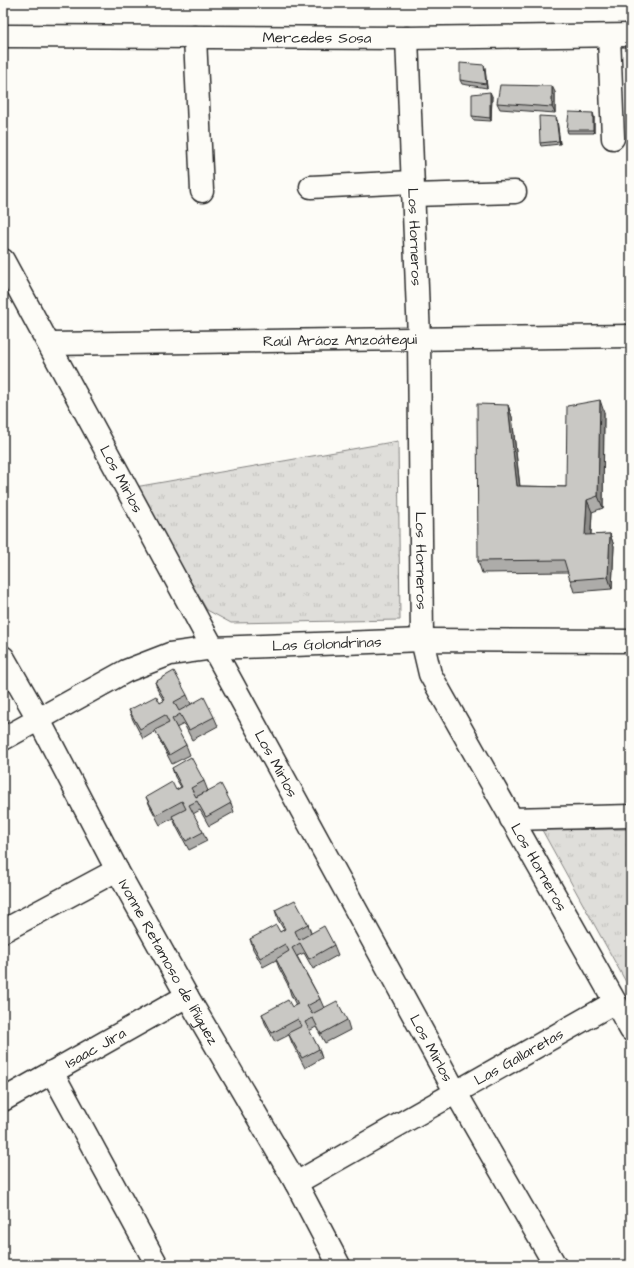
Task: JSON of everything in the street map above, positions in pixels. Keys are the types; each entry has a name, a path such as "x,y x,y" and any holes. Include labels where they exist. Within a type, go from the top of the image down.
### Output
{"street":[{"name":"Mercedes Sosa","path":"3,36 406,38 631,35"},
{"path":"609,36 613,138"},
{"path":"195,37 202,191"},
{"name":"Los Horneros","path":"406,38 419,338 422,640 430,674 631,1030"},
{"path":"311,187 413,188 515,192"},
{"name":"Los Mirlos","path":"3,260 456,1092 555,1265"},
{"name":"Raúl Aráoz Anzoátegui","path":"50,344 631,336"},
{"name":"Las Golondrinas","path":"3,739 126,671 170,654 213,648 422,640 631,641"},
{"name":"Ivonne Retamoso de Íñiguez","path":"3,657 39,720 117,870 187,996 296,1183 339,1265"},
{"path":"511,819 631,816"},
{"path":"3,931 117,870"},
{"name":"Isaac Jira","path":"3,1100 187,996"},
{"name":"Las Gallaretas","path":"296,1183 615,1002"},
{"path":"52,1072 157,1265"}],"green space":[{"path":"398,441 400,620 231,623 207,610 135,487"},
{"path":"631,829 631,991 542,830"}],"building":[{"path":"460,63 484,65 486,84 460,80"},
{"path":"500,85 552,86 552,107 497,103"},
{"path":"490,92 490,118 472,116 472,94"},
{"path":"569,112 593,113 593,130 567,130"},
{"path":"539,116 556,117 559,141 540,143"},
{"path":"600,400 598,496 587,500 585,535 610,534 608,577 570,580 564,560 478,561 477,404 508,405 517,486 566,487 567,406"},
{"path":"174,671 187,695 174,702 179,711 204,697 214,717 189,730 180,714 172,719 186,745 169,755 155,730 169,723 165,715 140,729 129,710 156,696 160,703 165,700 155,682"},
{"path":"191,757 204,781 191,788 196,797 221,784 231,803 206,817 197,801 189,805 203,832 186,841 172,816 186,809 182,801 156,815 146,797 172,782 176,790 182,787 172,768"},
{"path":"295,900 308,924 295,931 299,940 324,926 334,945 309,959 300,943 292,948 320,999 307,1006 312,1014 337,1001 347,1020 321,1034 313,1018 305,1022 319,1049 302,1058 288,1033 302,1026 298,1019 272,1033 262,1014 288,1000 292,1007 298,1004 276,959 289,951 285,944 260,958 250,939 276,925 280,932 285,929 275,910"}]}
